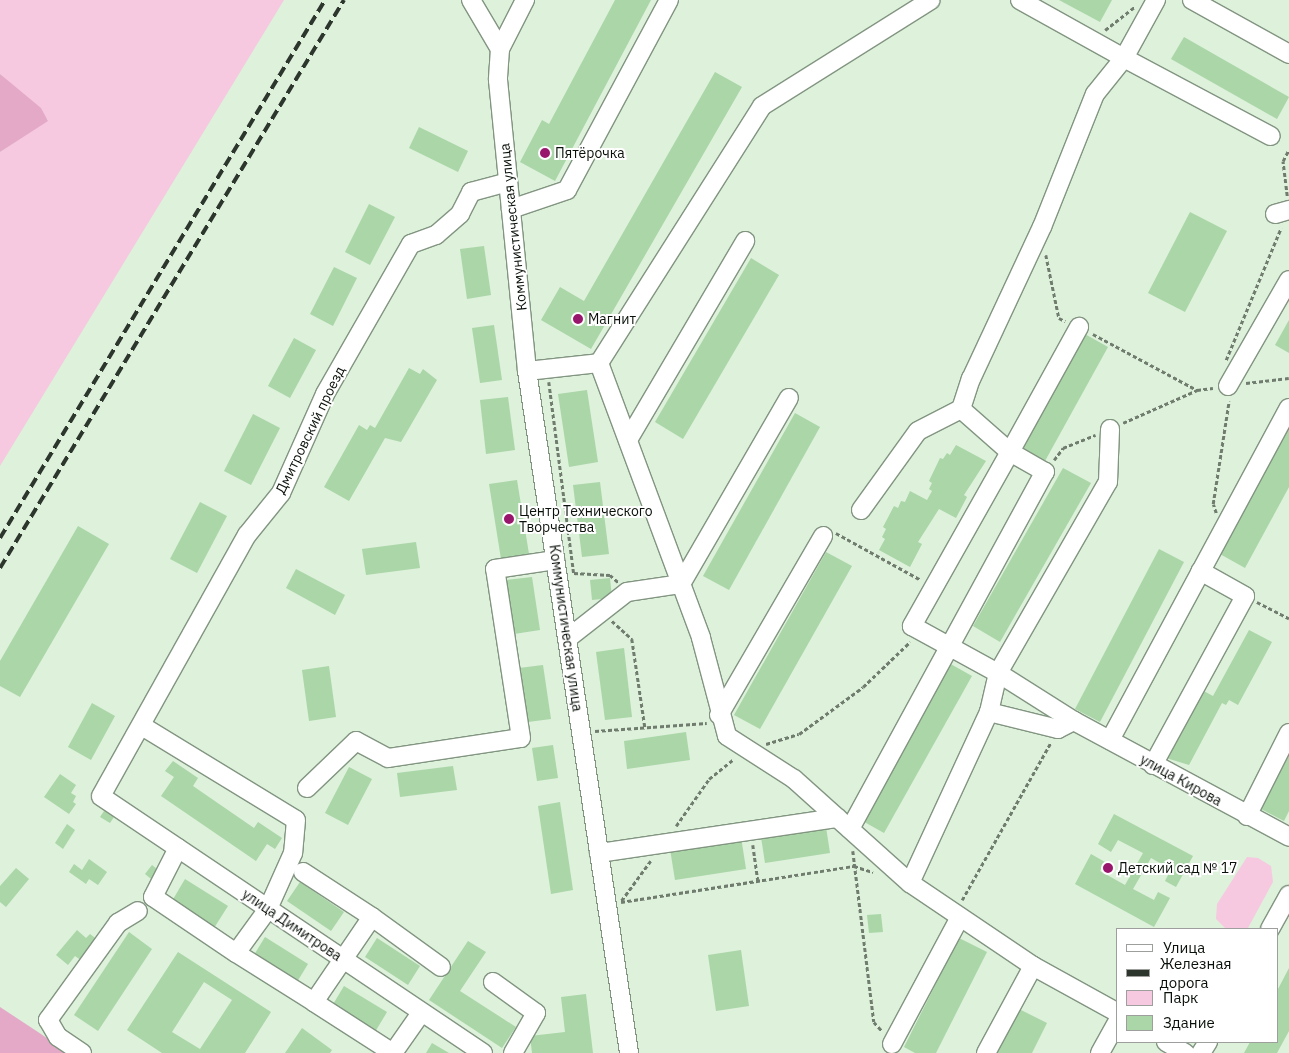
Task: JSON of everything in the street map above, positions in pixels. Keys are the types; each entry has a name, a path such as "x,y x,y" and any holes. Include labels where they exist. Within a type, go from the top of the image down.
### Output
{"street":[{"path":"471,0 500,49"},
{"name":"Коммунистическая улица","path":"525,0 500,49 498,80 508,182 527,371 629,1053"},
{"path":"511,209 567,190 668,0"},
{"path":"599,363 762,106 931,0"},
{"path":"1020,0 1271,136"},
{"path":"1192,0 1289,54"},
{"path":"861,510 918,431 961,408 971,379 1041,230 1095,94 1124,58 1148,1"},
{"name":"Дмитровский проезд","path":"101,796 142,726 247,535 281,493 324,394 411,244 442,230 460,214 471,192 508,182"},
{"path":"628,440 745,241"},
{"path":"1228,386 1289,280"},
{"path":"923,632 912,626 1079,327"},
{"path":"527,371 599,363"},
{"path":"599,363 701,638 727,736 794,779 910,884 959,911 1034,966 1116,1012"},
{"path":"681,584 789,398"},
{"path":"844,824 949,645 1045,472 1010,452 961,408"},
{"path":"1110,740 1289,408"},
{"path":"910,884 989,712 998,674 1108,482 1110,428"},
{"path":"721,718 823,536"},
{"path":"307,788 356,741 388,758 521,738 494,569 556,566"},
{"path":"1153,765 1245,596 1200,571"},
{"path":"567,639 627,592 681,584"},
{"name":"улица Кирова","path":"923,632 949,645 1074,721 1289,837"},
{"path":"989,712 1058,729 1074,721"},
{"path":"142,726 296,820 293,853 268,909 236,953"},
{"path":"1247,816 1289,733"},
{"name":"улица Димитрова","path":"101,796 483,1053"},
{"path":"599,852 750,831 844,824"},
{"path":"178,848 153,897 236,953 393,1053 421,1013"},
{"path":"303,872 372,917 441,967"},
{"path":"1271,928 1289,896"},
{"path":"82,1053 58,1037 48,1020 118,923 138,911"},
{"path":"892,1044 959,911"},
{"path":"314,1002 344,961 372,917"},
{"path":"986,1053 1034,966"},
{"path":"493,982 536,1013 513,1053"},
{"path":"1100,1053 1116,1024"}],"path":[{"path":"1092,40 1148,1"},
{"path":"1041,230 1058,318 1079,327 1197,390 1289,378"},
{"path":"823,536 836,533 933,587"},
{"path":"556,566 610,575 627,592"},
{"path":"1245,596 1289,618"},
{"path":"602,612 632,639 645,727"},
{"path":"882,875 854,866 621,902 709,779 747,748 799,734 863,687 923,632"},
{"path":"581,732 721,718"},
{"path":"959,911 1058,729"},
{"path":"844,824 854,866 874,1022 892,1044"},
{"path":"750,831 758,880"}],"green space":[{"path":"0,0 284,0 0,466 0,152 48,120 0,74"},
{"path":"1247,857 1258,858 1271,866 1273,882 1248,928 1225,928 1216,919 1217,904"}],"shaded area":[{"path":"0,74 41,108 48,121 0,152"},
{"path":"0,1007 41,1034 68,1053 0,1053"}],"building":[{"path":"615,0 651,0 555,181 520,162 542,120 549,124"},
{"path":"1059,0 1112,0 1100,22"},
{"path":"1184,37 1289,97 1277,119 1171,59"},
{"path":"715,72 742,87 591,349 541,320 560,287 584,301"},
{"path":"419,127 468,151 458,172 409,148"},
{"path":"369,204 395,217 370,265 345,252"},
{"path":"1190,212 1227,231 1185,312 1148,293"},
{"path":"484,246 491,295 467,299 460,249"},
{"path":"751,258 779,275 683,439 655,422"},
{"path":"334,267 357,278 333,326 310,314"},
{"path":"1289,320 1289,353 1275,345"},
{"path":"494,325 502,380 480,383 472,328"},
{"path":"1083,333 1108,347 1045,461 1020,448"},
{"path":"294,338 316,350 290,398 268,386"},
{"path":"409,368 420,374 423,369 437,380 401,442 385,438 349,501 324,487 359,425 367,430 370,425 375,428"},
{"path":"587,390 598,462 569,467 558,394"},
{"path":"508,397 515,450 486,454 480,400"},
{"path":"795,413 820,427 729,590 703,576"},
{"path":"253,414 280,428 251,485 224,471"},
{"path":"1289,427 1289,487 1245,568 1220,554"},
{"path":"956,445 986,461 964,495 967,497 956,518 939,509 918,542 922,544 910,567 879,550 885,539 882,537 886,529 883,527 894,506 898,508 901,501 905,502 910,491 927,500 932,491 929,489 932,483 929,481 940,458 943,459 947,453 950,455"},
{"path":"1063,468 1091,483 1000,642 973,626"},
{"name":"Центр Технического Творчества","path":"517,480 529,554 501,559 489,484"},
{"path":"600,482 609,554 582,557 573,485"},
{"path":"200,502 227,516 197,573 170,559"},
{"path":"78,526 109,544 20,697 0,686 0,661"},
{"path":"416,542 420,568 366,575 362,549"},
{"path":"1159,549 1184,562 1100,722 1075,709"},
{"path":"826,552 852,566 760,729 734,715"},
{"path":"296,569 345,595 335,615 286,588"},
{"path":"532,577 540,630 514,634 506,580"},
{"path":"610,578 612,598 592,600 590,580"},
{"path":"1249,630 1272,642 1238,705 1229,700 1226,705 1222,703 1189,765 1163,757 1200,689 1213,696"},
{"path":"624,648 632,717 605,720 596,652"},
{"path":"947,662 972,676 884,833 859,819"},
{"path":"543,665 551,719 528,722 519,668"},
{"path":"329,666 336,717 309,721 302,670"},
{"path":"92,703 115,716 91,760 68,747"},
{"path":"686,732 690,760 627,769 624,741"},
{"path":"553,745 558,778 537,781 532,748"},
{"path":"1289,755 1289,811 1284,821 1261,809"},
{"path":"173,761 198,778 193,786 254,828 258,822 282,838 275,849 267,844 256,861 161,796 174,777 165,771"},
{"path":"453,766 457,790 400,797 397,773"},
{"path":"349,767 372,779 348,825 325,813"},
{"path":"60,774 76,785 71,793 76,796 73,802 76,804 69,814 44,797"},
{"path":"560,802 573,890 551,894 538,806"},
{"path":"108,805 118,811 110,823 100,817"},
{"path":"1114,814 1193,856 1176,887 1165,881 1171,869 1151,858 1133,889 1154,900 1158,892 1170,898 1154,927 1075,884 1091,854 1105,862 1100,871 1125,885 1143,853 1118,840 1111,852 1098,844"},
{"path":"67,824 75,830 63,849 55,843"},
{"path":"826,827 830,853 765,863 761,837"},
{"path":"741,837 746,869 675,880 670,849"},
{"path":"89,859 107,872 98,885 89,879 86,884 69,872 74,864 82,870"},
{"path":"152,865 163,874 156,883 145,874"},
{"path":"16,868 29,879 6,907 0,902 0,886"},
{"path":"185,879 228,906 214,928 172,901"},
{"path":"300,882 344,912 331,931 287,901"},
{"path":"881,914 883,932 869,933 867,915"},
{"path":"77,930 86,938 90,934 99,941 82,961 75,956 68,965 56,955"},
{"path":"129,932 152,949 98,1031 74,1015"},
{"path":"265,937 308,964 297,982 254,955"},
{"path":"377,938 420,966 408,985 365,957"},
{"path":"959,938 987,952 936,1053 915,1053 904,1047"},
{"path":"468,941 486,952 460,991 516,1027 502,1048 429,1000"},
{"path":"741,950 749,1006 716,1011 708,955"},
{"path":"178,952 271,1012 245,1053 162,1053 127,1030","holes":["204,982 232,1000 200,1049 172,1032"]},
{"path":"1289,968 1289,1031 1277,1053 1244,1053 1249,1043 1279,1043 1279,987"},
{"path":"344,986 387,1012 375,1032 332,1006"},
{"path":"586,994 593,1053 532,1053 530,1036 565,1032 561,997"},
{"path":"1019,1009 1047,1023 1032,1053 997,1053"},
{"path":"302,1028 332,1050 330,1053 285,1053"},
{"path":"432,1043 449,1053 426,1053"}],"railway":[{"path":"0,538 325,0"},
{"path":"0,568 344,0"}],"place":[{"name":"Пятёрочка","path":"545,153"},
{"name":"Магнит","path":"578,319"},
{"name":"Центр Технического Творчества","path":"509,519"},
{"name":"Детский сад № 17","path":"1108,868"}]}
